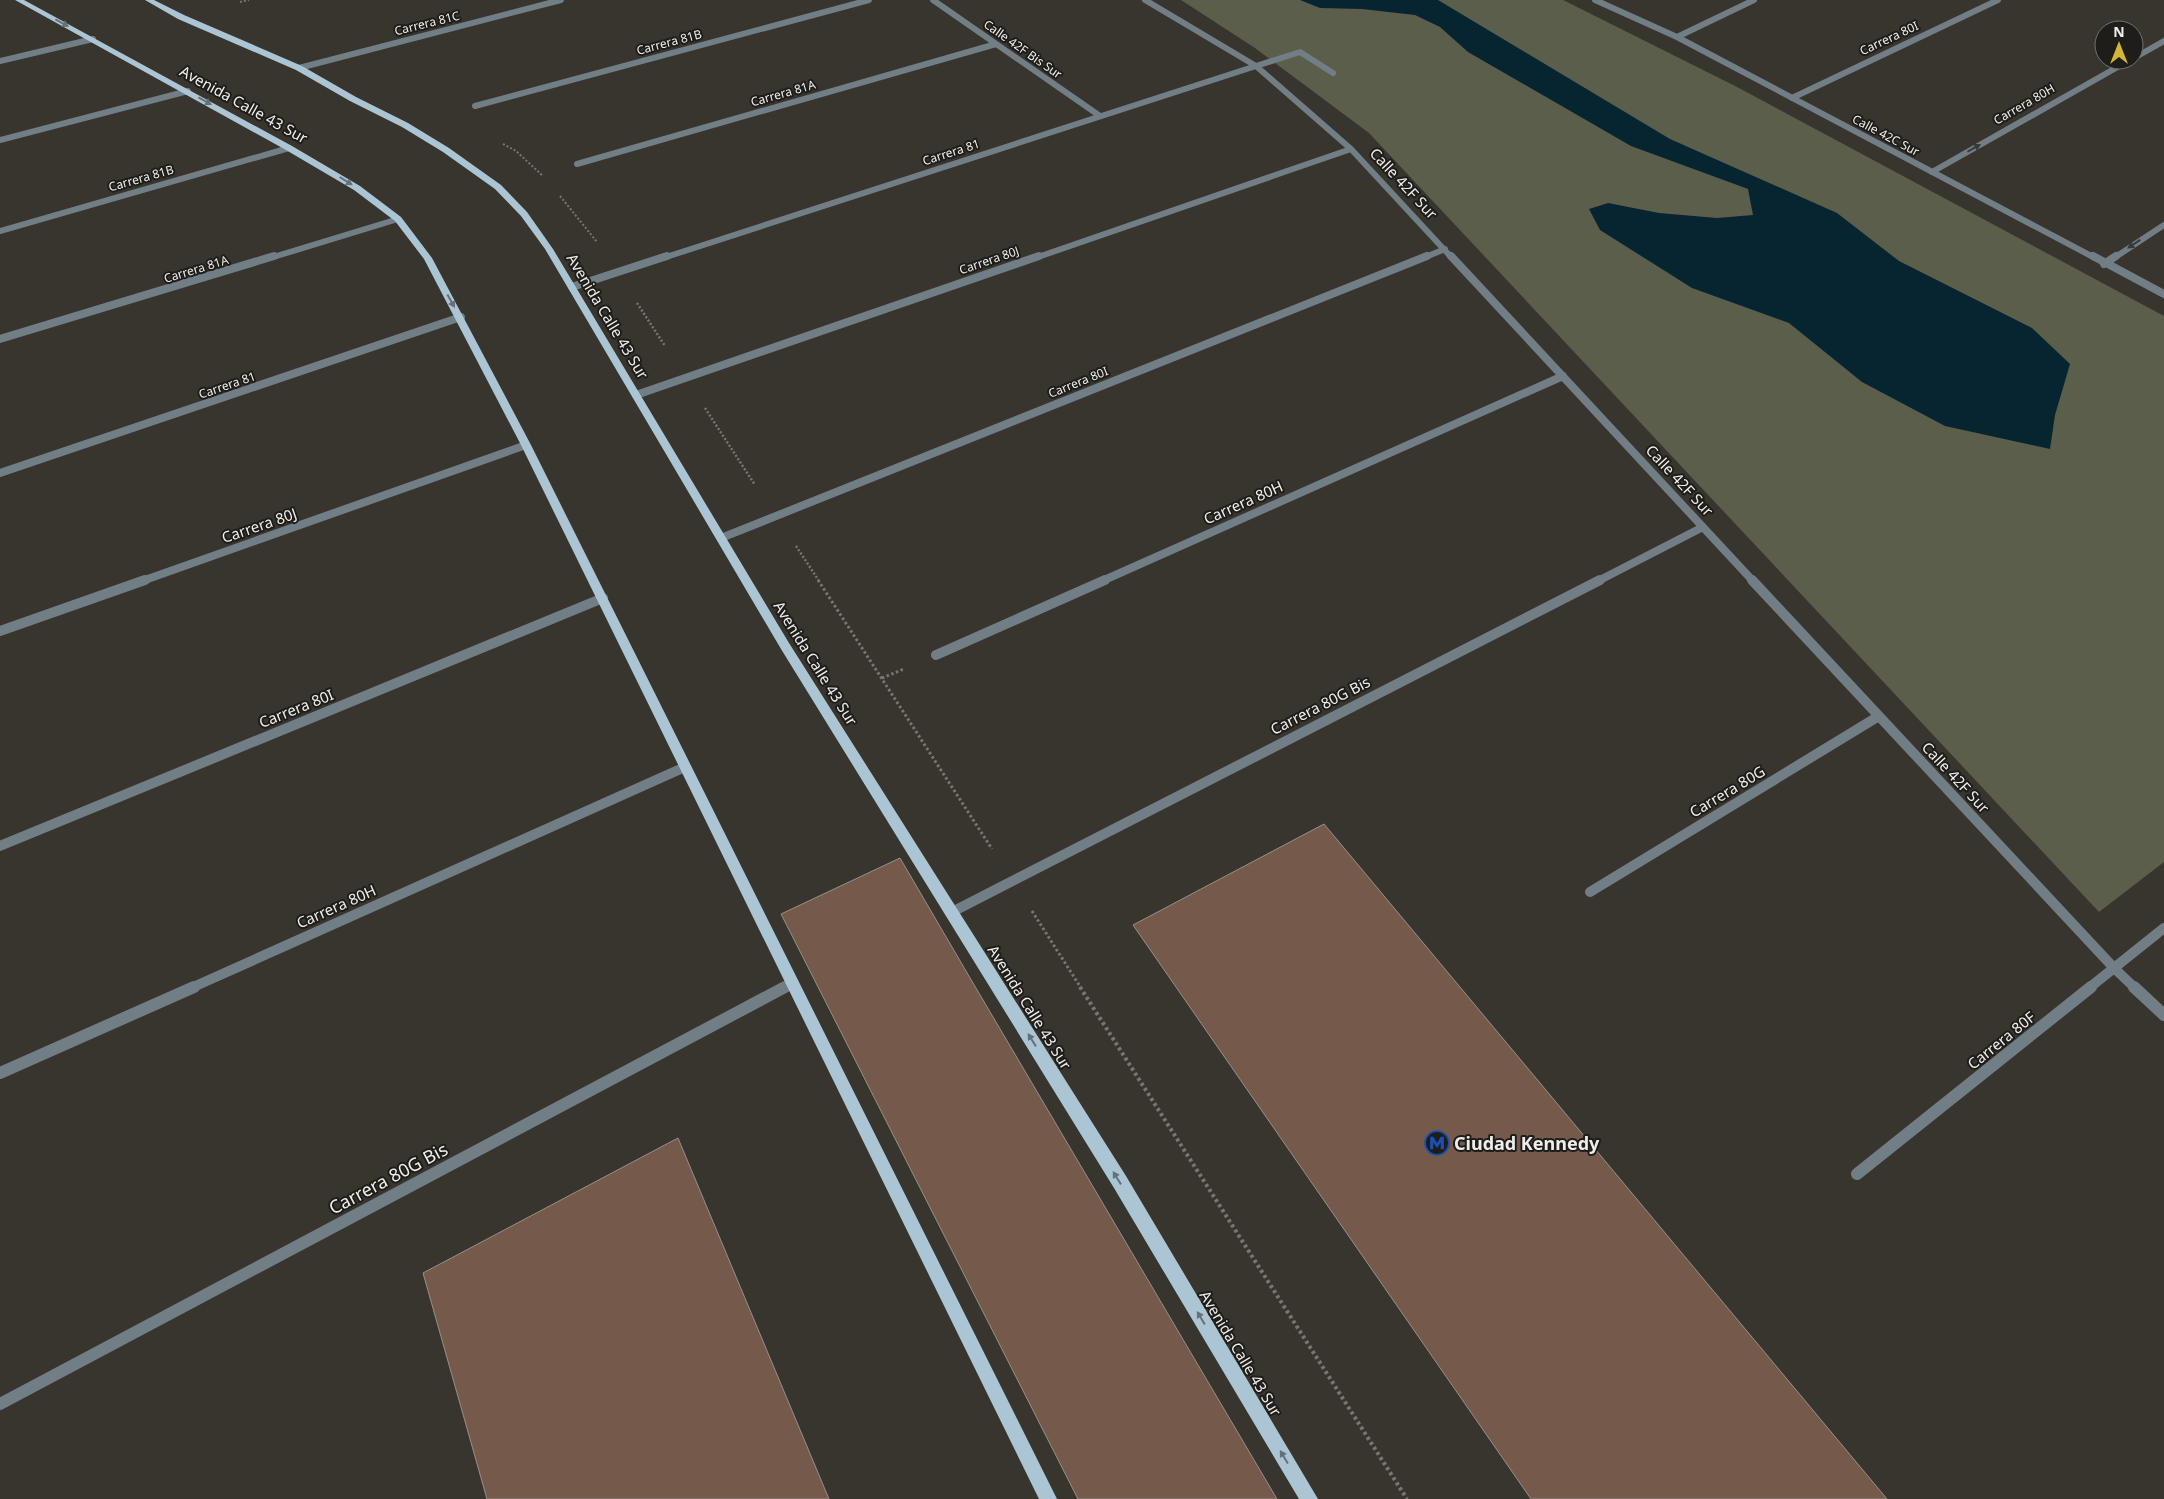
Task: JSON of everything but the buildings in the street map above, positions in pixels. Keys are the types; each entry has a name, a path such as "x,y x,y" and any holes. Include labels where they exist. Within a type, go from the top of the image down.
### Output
{"main road":[{"name":"Avenida Calle 43 Sur","path":"19,0 289,148 357,188 398,219 428,258 526,445 603,598 1048,1499"},
{"name":"Avenida Calle 43 Sur","path":"149,0 181,17 299,68 353,99 405,125 498,187 524,214 572,287 785,646 1120,1182 1309,1499"}],"street":[{"name":"Carrera 81C","path":"299,68 561,0"},
{"name":"Carrera 81B","path":"476,106 869,0"},
{"name":"Calle 42F Bis Sur","path":"933,0 1100,116"},
{"name":"Calle 42F Sur","path":"1145,0 1256,66 1351,149 2114,968 2164,1015"},
{"name":"Calle 42C Sur","path":"1597,0 1677,37 2164,294"},
{"path":"1677,37 1754,0"},
{"name":"Carrera 80I","path":"1792,98 1998,0"},
{"path":"0,61 93,40"},
{"path":"2144,52 2164,41"},
{"name":"Carrera 81A","path":"576,164 996,44"},
{"name":"Carrera 81","path":"572,287 1300,52 1333,74"},
{"name":"Carrera 80H","path":"1932,172 2112,70"},
{"path":"0,140 188,92"},
{"name":"Carrera 81B","path":"0,231 289,148"},
{"name":"Carrera 80J","path":"636,395 1351,149"},
{"name":"Carrera 81A","path":"0,339 398,219"},
{"path":"2104,264 2164,225"},
{"name":"Carrera 80I","path":"721,538 1445,249"},
{"name":"Carrera 81","path":"0,473 460,317"},
{"name":"Carrera 80H","path":"936,655 1562,376"},
{"name":"Carrera 80J","path":"0,631 526,445"},
{"name":"Carrera 80G Bis","path":"952,912 1703,528"},
{"name":"Carrera 80I","path":"0,846 603,598"},
{"name":"Carrera 80G","path":"1590,892 1879,716"},
{"name":"Carrera 80H","path":"0,1073 685,766"},
{"name":"Carrera 80F","path":"1857,1174 2164,928"},
{"name":"Carrera 80G Bis","path":"0,1404 792,982"}],"path":[{"path":"495,139 516,151 548,181"},
{"path":"559,195 599,245 617,272 1013,881 1407,1499"}],"green space":[{"path":"1181,0 1563,0 1739,88 2164,316 2164,862 2099,912 1369,133 1255,48"}],"water":[{"path":"1300,0 1438,0 1670,139 1837,213 1899,261 2032,328 2070,364 2055,415 2050,449 1945,426 1862,382 1789,323 1692,288 1600,230 1589,209 1608,203 1659,213 1717,218 1753,215 1748,189 1631,146 1468,52 1440,27 1415,15 1362,9 1320,8"}],"place":[{"name":"Ciudad Kennedy","path":"1437,1143"}]}
